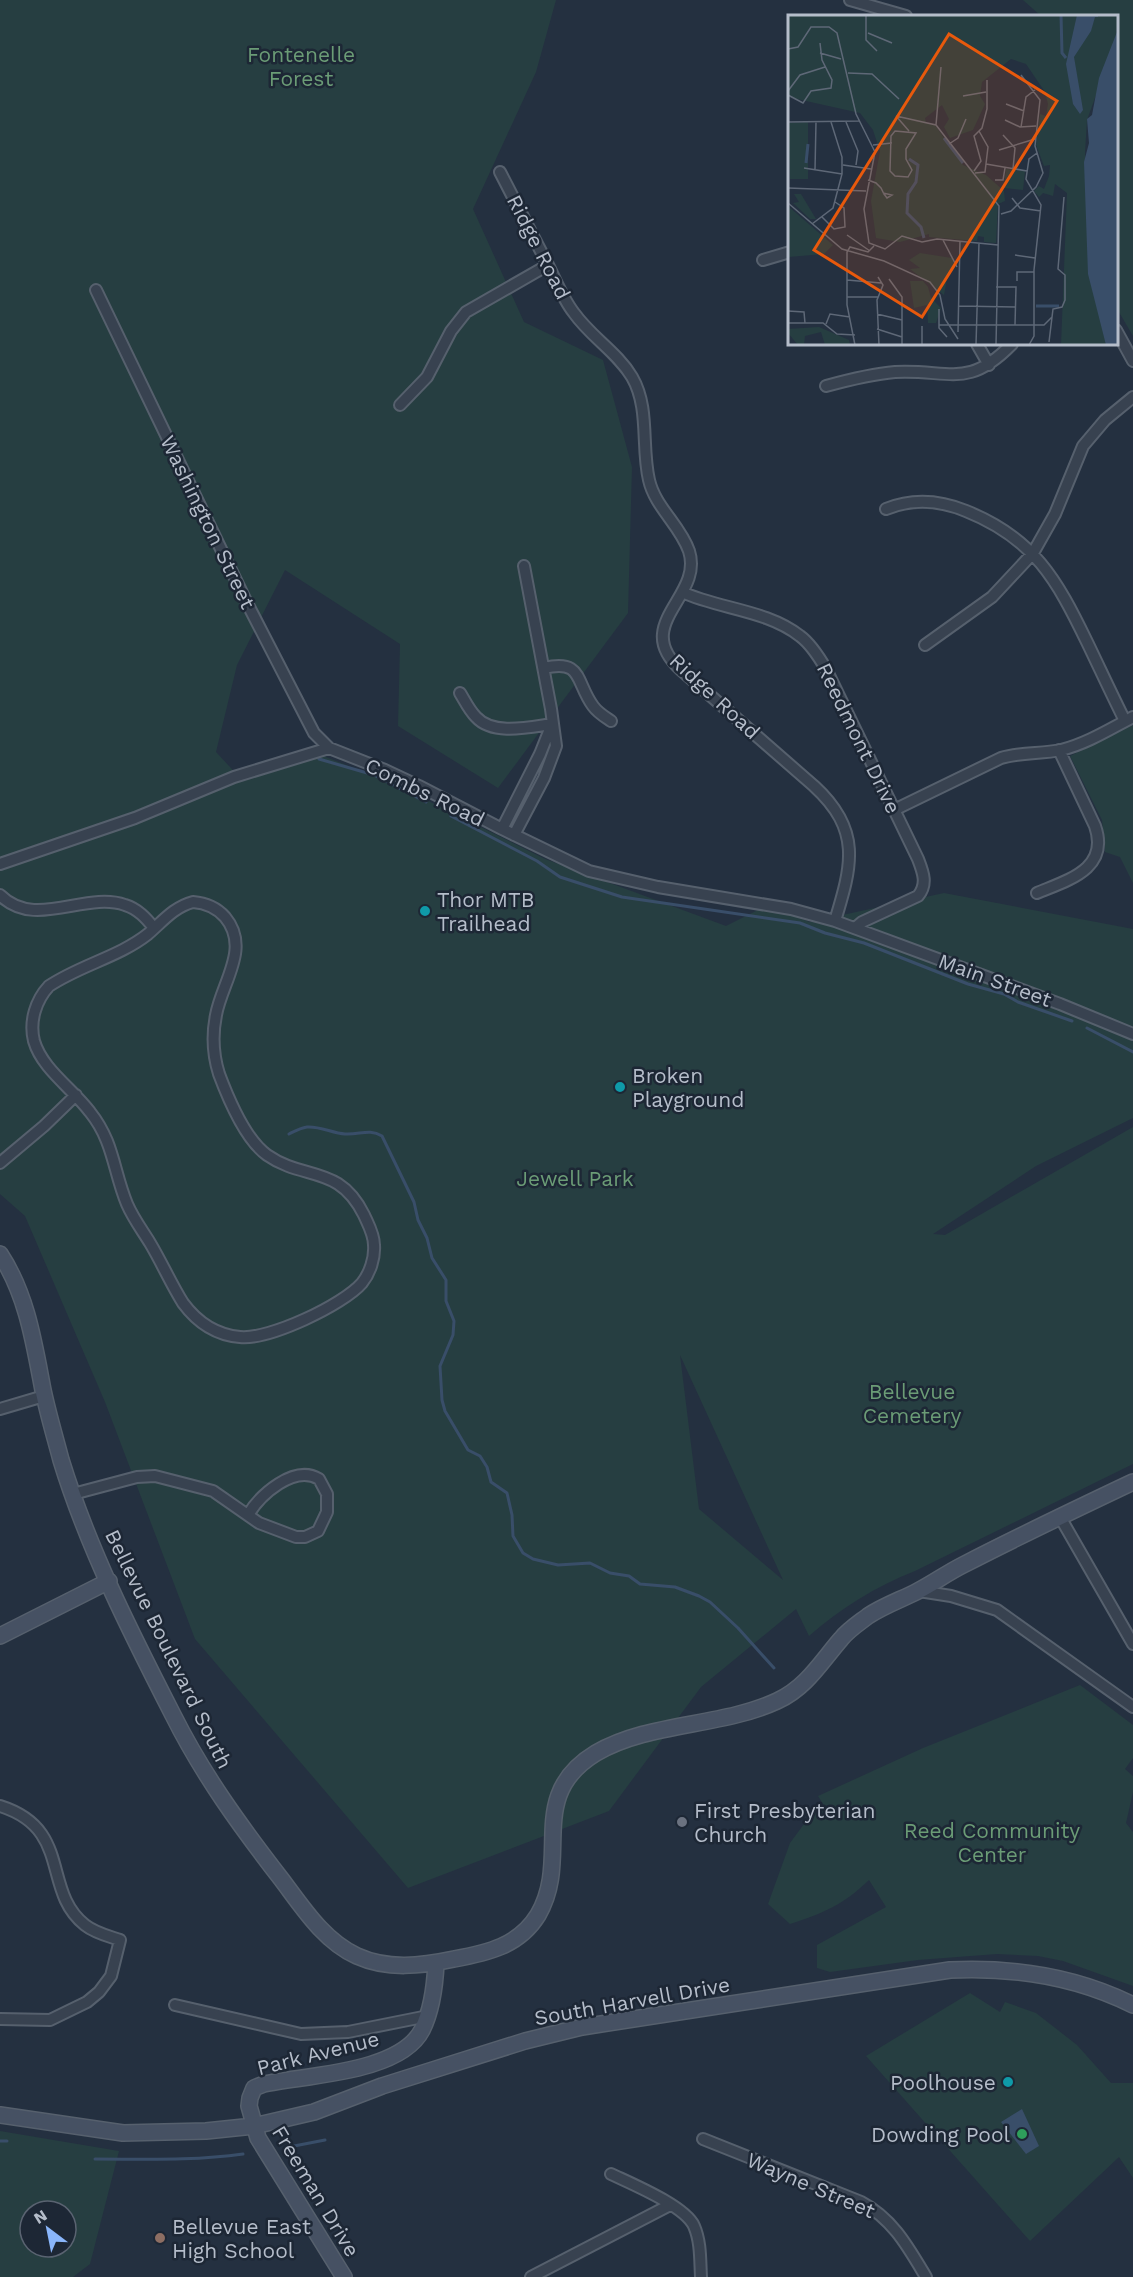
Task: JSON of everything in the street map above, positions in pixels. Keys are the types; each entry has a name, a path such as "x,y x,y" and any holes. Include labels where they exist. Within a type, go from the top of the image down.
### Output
{"street":[{"path":"850,0 902,15"},
{"name":"Ridge Road","path":"500,172 574,315 625,367 637,388 641,401 646,460 652,489 685,542 691,562 688,580 665,621 663,640 669,657 814,786 833,804 839,814 847,836 849,857 845,886 835,921"},
{"path":"763,260 788,252"},
{"path":"400,405 427,377 451,331 466,312 548,265"},
{"name":"Washington Street","path":"96,290 242,592 314,734 329,748"},
{"path":"1118,334 1133,361"},
{"path":"978,345 989,365"},
{"path":"826,386 882,373 968,374 989,365 1011,345"},
{"path":"925,645 992,597 1033,553 1055,514 1083,446 1105,420 1133,398"},
{"path":"886,509 900,503 917,501 959,508 1004,530 1033,553 1067,600 1129,719 1089,740 1059,750 1001,758 894,810"},
{"path":"514,835 552,760 556,746 525,566"},
{"name":"Reedmont Drive","path":"682,592 699,600 780,624 809,644 825,669 921,867 924,885 922,891 912,900 862,922 855,928"},
{"path":"544,668 559,665 570,667 575,672 592,705 611,721"},
{"path":"460,693 477,719 495,728 552,724"},
{"path":"502,829 540,754 552,724"},
{"path":"0,864 135,818 234,777 329,748"},
{"name":"Combs Road","path":"329,748 385,770 572,864 610,877 790,909 855,928"},
{"path":"1037,893 1080,873 1094,860 1098,852 1098,835 1059,750"},
{"path":"0,895 13,905 23,909 37,910 106,902 118,903 136,910 154,928"},
{"path":"193,902 202,903 217,910 233,929 237,942 214,1026 214,1049 219,1074 249,1137 261,1150 276,1160 335,1181 352,1195 365,1218 374,1243 372,1263 368,1274 362,1283 344,1298 278,1330 249,1337 238,1337 205,1325 183,1303 150,1242 133,1218 122,1192 105,1133 76,1095 49,1066 37,1048 33,1017 39,999 57,980 129,946 177,908 193,902"},
{"name":"Main Street","path":"855,928 1060,1004 1133,1035"},
{"path":"0,1163 76,1095"},
{"path":"0,1172 10,1154"},
{"name":"Bellevue Boulevard South","path":"0,1254 13,1275 22,1297 44,1396 61,1460 73,1494 109,1581 169,1707 204,1773 237,1822 312,1919 336,1944 369,1961 402,1966 436,1963 485,1953 516,1940 533,1922 547,1896 553,1816 557,1798 568,1777 580,1764 603,1749 622,1741 746,1712 776,1702 800,1687 841,1638 864,1619 966,1564 1133,1482"},
{"path":"0,1409 44,1396"},
{"path":"73,1494 137,1477 155,1476 213,1491 248,1515 271,1529 296,1537 313,1535 318,1531 327,1512 327,1494 319,1479 305,1474 283,1482 270,1490 253,1506 248,1515"},
{"path":"1060,1517 1133,1644"},
{"path":"0,1636 109,1581"},
{"path":"919,1591 960,1598 997,1610 1133,1707"},
{"path":"0,1806 28,1819 40,1832 50,1849 64,1897 73,1912 86,1925 120,1940 111,1976 99,1992 87,2002 50,2020 0,2019"},
{"name":"Park Avenue","path":"254,2126 249,2106 254,2088 276,2081 356,2069 394,2055 414,2041 428,2016 436,1963"},
{"name":"South Harvell Drive","path":"0,2115 123,2133 206,2131 254,2126 314,2112 404,2079 525,2041 582,2027 919,1974 973,1969 1027,1971 1089,1986 1133,2005"},
{"path":"175,2005 301,2034 348,2032 428,2016"},
{"name":"Freeman Drive","path":"254,2126 258,2138 344,2277"},
{"name":"Wayne Street","path":"703,2139 876,2210 896,2229 926,2277"},
{"path":"611,2174 647,2190 689,2217 700,2247 701,2277"},
{"path":"531,2277 670,2205"}],"green space":[{"path":"0,0 556,0 536,72 473,209 524,322 603,360 632,467 628,613 498,788 398,726 400,644 285,570 237,665 216,752 243,781 323,756 390,782 545,859 726,926 766,906 810,922 944,893 1133,929 1133,1118 1036,1166 933,1234 945,1235 1133,1127 1133,1464 872,1591 809,1636 796,1609 701,1687 609,1811 408,1888 195,1639 105,1402 25,1216 0,1194","holes":["680,1355 783,1580 699,1509"]},
{"path":"1023,0 1133,0 1133,336 1118,310 1118,15 1040,15"},
{"path":"1133,725 1133,883 1120,857 1105,852 1102,820 1070,756"},
{"name":"Reed Community Center","path":"1080,1685 1133,1725 1133,1758 1125,1769 1133,1776 1133,1792 1126,1823 1133,1832 1133,1986 1063,1961 1038,1956 997,1954 918,1960 830,1972 817,1968 817,1945 886,1907 869,1880 832,1907 790,1924 768,1904 790,1843 815,1809 825,1807 818,1796 923,1748"},
{"path":"970,1993 1000,2012 1005,2002 1036,2013 1077,2045 1111,2083 1133,2083 1133,2178 1119,2157 1030,2241 866,2056"},
{"path":"0,2131 119,2151 90,2264 73,2277 0,2277"}],"water":[{"name":"Dowding Pool","path":"1022,2109 1039,2146 1026,2154 1001,2122"}],"waterway":[{"path":"319,759 374,775 426,802"},
{"path":"451,816 537,861 560,877 622,897 800,923 825,933 864,943 968,984 1004,994 1018,1002 1072,1021"},
{"path":"1087,1028 1133,1052"},
{"path":"289,1134 302,1128 312,1127 345,1134 369,1132 382,1136 414,1202 432,1258 446,1280 446,1301 454,1321 453,1335 440,1366 445,1411 468,1450 480,1456 487,1467 491,1482 507,1493 512,1515 513,1536 523,1553 533,1559 558,1565 590,1563 610,1573 629,1576 640,1584 675,1587 699,1596 710,1602 738,1628 774,1668"},
{"path":"289,2147 325,2140"},
{"path":"0,2141 7,2141"},
{"path":"95,2159 188,2159 243,2154"}],"place":[{"name":"Thor MTB Trailhead","path":"425,911"},
{"name":"Broken Playground","path":"620,1087"},
{"name":"First Presbyterian Church","path":"682,1822"},
{"name":"Poolhouse","path":"1008,2082"},
{"name":"Dowding Pool","path":"1022,2134"},
{"name":"Bellevue East High School","path":"160,2238"}],"park label":[{"name":"Fontenelle Forest","path":"301,66"},
{"name":"Jewell Park","path":"575,1178"},
{"name":"Bellevue Cemetery","path":"912,1403"}]}
